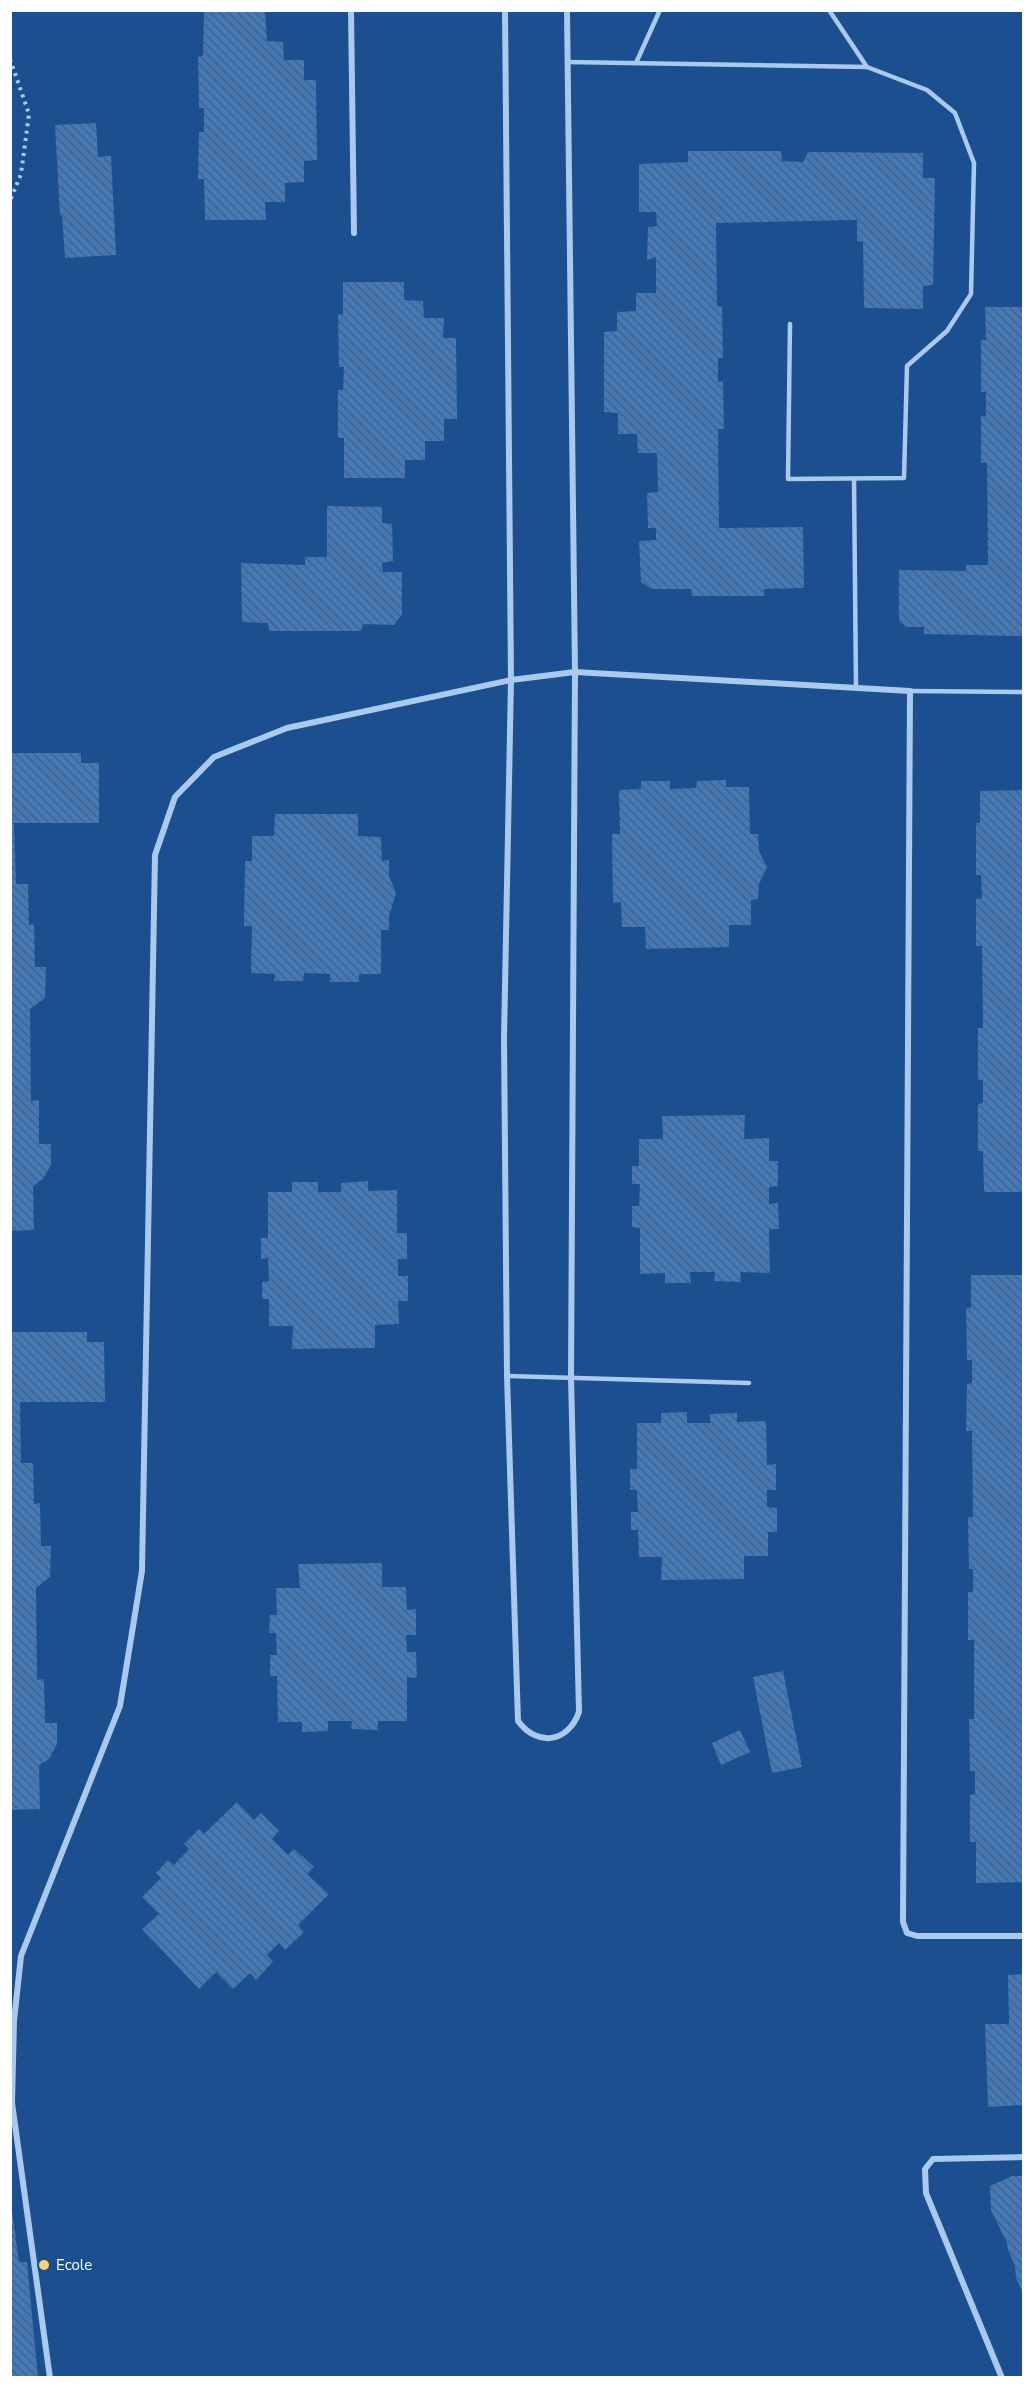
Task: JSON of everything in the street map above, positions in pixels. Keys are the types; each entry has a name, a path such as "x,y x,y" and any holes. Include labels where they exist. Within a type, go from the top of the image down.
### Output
{"street":[{"path":"351,10 354,233"},
{"path":"506,10 511,680 504,1038 507,1376 518,1721 525,1731 534,1736 546,1738 557,1737 567,1731 575,1723 579,1712 571,1377 575,672 567,10"},
{"path":"50,2378 12,2103 14,2021 21,1956 120,1706 142,1571 155,855 175,797 214,757 286,728 511,680 575,672 910,691 903,1922 907,1933 917,1936 1023,1936"},
{"path":"1002,2378 926,2193 926,2169 933,2159 1023,2157"}],"lane":[{"path":"636,63 660,10"},
{"path":"829,10 867,67"},
{"path":"567,62 867,67 927,90 955,113 974,163 971,294 947,331 907,366 904,478 788,478 790,324"},
{"path":"854,479 856,687"},
{"path":"910,691 1023,692"},
{"path":"507,1376 749,1383"}],"path":[{"path":"10,59 30,114 21,174 10,201"}],"building":[{"path":"204,10 265,10 267,41 283,42 284,60 304,60 304,80 316,80 317,160 304,161 304,182 285,183 285,202 265,202 266,220 205,220 204,179 198,179 199,132 204,132 204,108 199,108 198,57 203,56"},
{"path":"96,123 98,157 111,156 116,255 65,258 55,125"},
{"path":"688,151 781,151 782,161 803,162 808,152 923,153 923,178 935,178 933,285 923,286 923,309 864,308 863,242 857,241 857,220 716,223 717,306 722,306 723,358 718,358 718,382 723,381 724,429 718,429 719,528 803,527 804,588 764,589 764,596 692,596 691,589 651,589 641,582 639,541 656,540 656,528 648,528 647,493 658,492 657,453 638,453 637,434 618,434 618,413 604,412 604,332 617,331 617,312 636,311 636,293 656,293 656,257 647,260 648,227 657,226 656,212 639,212 639,164 688,162"},
{"path":"343,282 404,282 404,300 423,301 424,318 444,318 443,338 456,338 457,419 444,419 444,441 425,441 425,460 405,460 405,478 344,478 344,438 338,438 338,390 343,390 344,367 339,367 338,315 343,314"},
{"path":"985,307 1024,307 1024,636 924,634 924,627 906,627 899,621 899,570 966,571 966,565 988,565 987,463 981,463 981,416 986,416 986,392 981,392 981,340 986,340"},
{"path":"327,506 382,507 382,523 392,524 393,561 382,563 383,572 402,572 402,614 394,625 363,624 361,631 269,631 268,623 242,622 241,563 305,565 305,557 327,557"},
{"path":"10,753 81,753 81,763 99,763 99,823 14,823 16,884 28,884 29,925 34,924 35,967 46,967 45,998 30,1009 31,1101 39,1100 39,1144 51,1144 51,1165 43,1179 33,1186 34,1230 10,1231"},
{"path":"726,780 726,787 749,787 750,834 758,834 759,851 767,867 759,884 758,899 751,900 751,925 729,925 729,947 646,949 645,927 622,927 621,902 613,903 612,834 620,834 619,790 641,789 641,781 670,781 670,789 696,788 697,781"},
{"path":"1024,790 1024,1192 984,1192 983,1151 978,1151 978,1104 983,1103 983,1080 978,1080 978,1028 983,1028 982,946 976,946 976,899 982,898 981,875 976,875 976,823 980,823 980,791"},
{"path":"275,814 358,814 358,836 381,837 382,861 389,860 389,876 396,893 389,916 389,930 381,930 381,974 359,974 359,982 330,982 330,974 304,973 303,981 274,981 275,974 251,973 252,926 244,926 245,861 252,861 252,836 274,836"},
{"path":"745,1115 744,1139 769,1138 769,1161 778,1161 778,1186 769,1187 769,1204 778,1203 779,1229 769,1229 770,1273 740,1272 741,1282 714,1281 715,1272 690,1272 691,1283 665,1283 665,1273 640,1274 640,1228 632,1227 632,1206 639,1206 640,1184 632,1184 632,1166 639,1166 639,1139 663,1139 662,1116"},
{"path":"368,1181 368,1191 397,1190 397,1233 407,1233 407,1259 398,1259 398,1276 408,1276 408,1301 398,1301 399,1324 375,1325 375,1348 292,1349 293,1326 269,1326 269,1299 262,1299 262,1282 269,1281 268,1258 261,1259 261,1238 268,1238 268,1192 292,1192 292,1182 318,1182 318,1192 341,1192 341,1183"},
{"path":"971,1275 1024,1275 1024,1882 976,1883 976,1842 970,1842 970,1795 975,1794 975,1771 970,1771 969,1719 974,1719 974,1640 968,1640 968,1592 973,1592 973,1569 969,1569 968,1517 973,1517 972,1431 966,1431 967,1384 972,1383 972,1360 967,1360 966,1308 971,1308"},
{"path":"10,1332 87,1332 87,1342 104,1342 105,1402 20,1402 21,1463 33,1463 34,1504 40,1503 41,1546 51,1546 50,1577 36,1588 37,1680 44,1679 45,1723 57,1723 57,1744 49,1759 39,1765 40,1809 10,1810"},
{"path":"687,1412 687,1423 710,1423 710,1414 737,1413 737,1422 766,1421 767,1465 776,1464 776,1490 767,1490 767,1507 777,1508 777,1532 768,1532 768,1556 744,1556 744,1579 661,1580 662,1557 639,1557 638,1530 631,1530 631,1512 638,1512 637,1490 630,1490 630,1469 637,1469 637,1423 661,1423 661,1413"},
{"path":"382,1563 382,1587 406,1587 407,1610 416,1609 416,1635 406,1635 407,1652 416,1652 417,1678 407,1677 407,1721 378,1721 378,1730 351,1729 352,1721 328,1721 328,1731 302,1732 302,1722 278,1722 277,1676 270,1676 270,1655 277,1655 276,1633 269,1633 270,1615 277,1615 276,1588 300,1588 298,1564"},
{"path":"783,1671 802,1767 772,1773 753,1677"},
{"path":"740,1730 750,1752 721,1765 712,1743"},
{"path":"237,1802 254,1820 261,1813 279,1831 272,1839 288,1855 294,1849 314,1867 307,1874 329,1894 298,1925 304,1932 285,1950 279,1943 267,1955 273,1962 256,1980 250,1973 233,1989 216,1972 199,1989 142,1929 159,1914 142,1897 161,1878 156,1873 168,1860 174,1865 189,1849 184,1844 199,1829 204,1834"},
{"path":"1024,1974 1024,2105 988,2107 985,2024 1009,2024 1008,1975"},
{"path":"1012,2176 1024,2176 1024,2295 1016,2278 1015,2266 1007,2243 991,2210 990,2186"},
{"path":"10,2195 19,2262 27,2262 38,2378 10,2378"}],"place":[{"name":"Ecole","path":"44,2265"}]}
